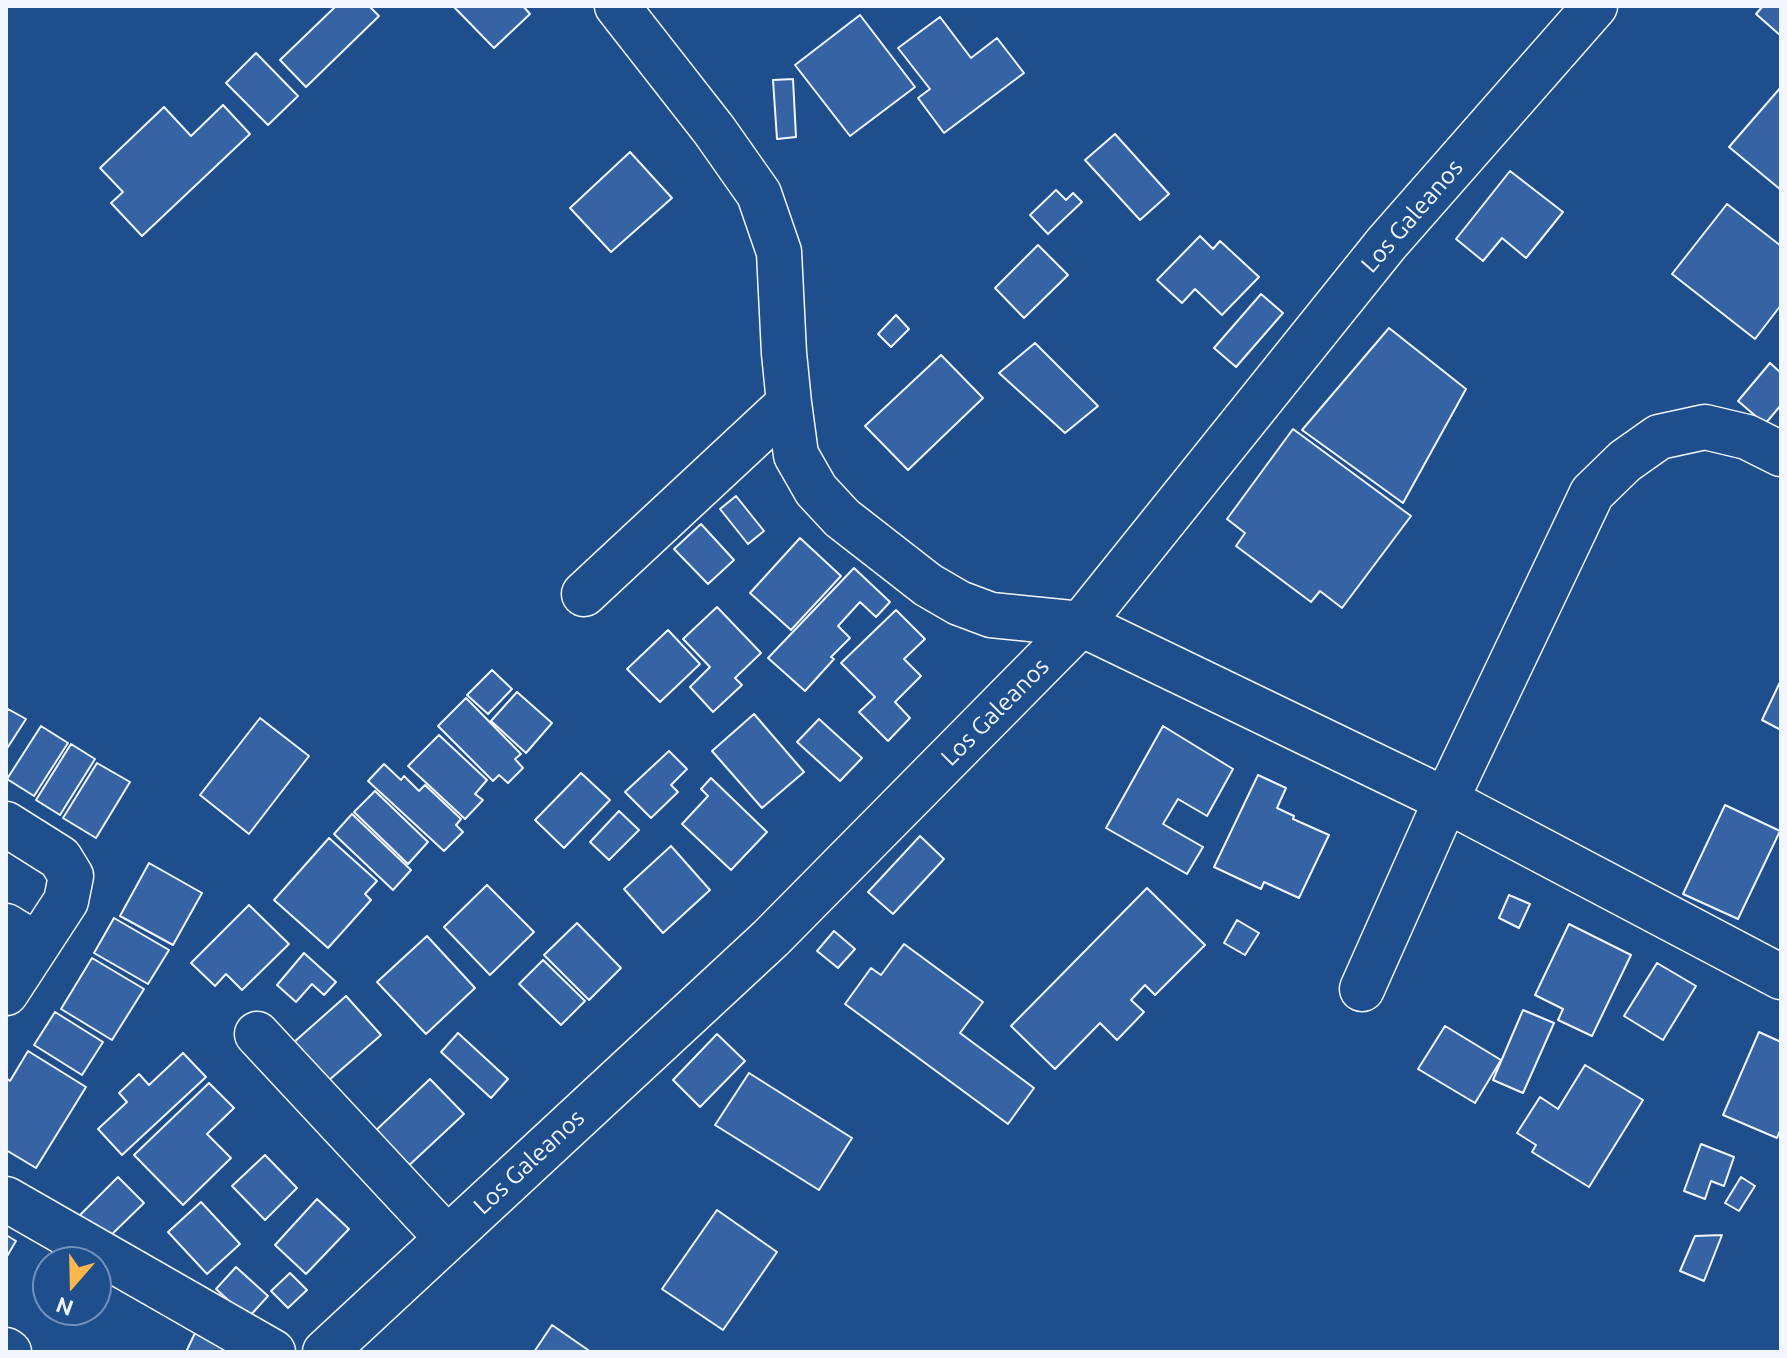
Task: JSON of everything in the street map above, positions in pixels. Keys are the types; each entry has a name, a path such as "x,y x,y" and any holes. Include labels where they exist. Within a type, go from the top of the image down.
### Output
{"street":[{"path":"617,6 714,130 759,194 779,252 789,403 796,455 816,490 842,518 928,585 959,603 991,615 1081,624 1446,800 1781,977"},
{"name":"Los Galeanos","path":"325,1352 771,938 1081,624 1386,244 1595,6"},
{"path":"584,594 789,403"},
{"path":"1362,989 1446,800 1592,493 1625,461 1659,437 1705,427 1747,437 1781,454"},
{"path":"6,824 60,858 71,876 66,901 22,936 6,993"},
{"path":"257,1034 447,1238"},
{"path":"6,1199 273,1352"}],"building":[{"path":"336,6 369,6 379,16 306,87 280,60"},
{"path":"453,6 523,6 530,14 494,48"},
{"path":"1763,6 1781,6 1781,36 1756,14"},
{"path":"860,15 915,87 850,136 795,65"},
{"path":"940,17 971,58 997,38 1024,73 944,133 918,98 930,89 898,48"},
{"path":"256,53 298,96 268,125 226,83"},
{"path":"793,79 796,137 777,139 773,80"},
{"path":"1781,87 1781,190 1729,147"},
{"path":"223,105 250,134 142,236 111,203 123,192 100,168 164,107 191,136"},
{"path":"1115,134 1169,194 1140,220 1085,160"},
{"path":"630,152 672,198 611,252 570,208"},
{"path":"1510,171 1563,212 1526,258 1502,238 1483,261 1456,239"},
{"path":"1056,190 1066,200 1073,193 1082,202 1048,234 1030,215"},
{"path":"1727,204 1781,246 1781,305 1755,339 1672,274"},
{"path":"1200,236 1213,249 1220,241 1259,277 1222,315 1195,289 1182,303 1157,280"},
{"path":"1038,245 1068,275 1024,318 995,288"},
{"path":"1261,294 1283,313 1236,367 1214,348"},
{"path":"896,315 909,329 891,347 878,334"},
{"path":"1389,328 1466,389 1403,503 1302,430"},
{"path":"1035,343 1098,406 1065,433 999,373"},
{"path":"941,355 983,398 908,470 865,426"},
{"path":"1770,363 1781,373 1781,405 1765,424 1738,401"},
{"path":"1293,429 1411,516 1342,608 1320,591 1311,602 1236,546 1245,533 1227,519"},
{"path":"736,496 764,531 748,544 720,509"},
{"path":"701,524 734,560 708,584 674,549"},
{"path":"800,538 841,576 791,630 750,593"},
{"path":"854,568 890,602 876,617 860,602 838,626 850,638 805,691 768,658"},
{"path":"717,607 761,653 735,678 742,685 713,712 690,687 710,667 683,639"},
{"path":"896,610 925,639 904,659 921,676 895,702 910,718 888,741 859,712 875,697 841,663"},
{"path":"668,630 700,664 660,702 627,669"},
{"path":"492,670 512,689 488,714 467,695"},
{"path":"1781,680 1781,730 1762,720"},
{"path":"517,692 552,723 526,753 491,721"},
{"path":"466,698 521,754 515,759 523,768 508,783 499,775 493,781 438,726"},
{"path":"8,709 26,719 6,750 6,713"},
{"path":"754,714 804,772 762,808 712,751"},
{"path":"260,718 309,756 249,834 200,795"},
{"path":"819,719 862,758 840,781 797,742"},
{"path":"41,726 68,743 34,796 7,779"},
{"path":"1163,726 1233,769 1207,816 1178,799 1163,824 1203,847 1187,874 1106,828"},
{"path":"439,735 487,780 475,794 483,800 465,819 408,766"},
{"path":"71,744 95,759 60,815 36,800"},
{"path":"669,751 687,769 671,785 678,792 651,818 625,792"},
{"path":"97,763 130,782 96,838 63,818"},
{"path":"384,764 401,780 404,776 419,791 425,785 461,819 456,825 463,832 444,851 368,781"},
{"path":"581,773 610,800 564,848 535,820"},
{"path":"1258,775 1286,788 1277,808 1329,835 1299,898 1264,882 1261,889 1214,867"},
{"path":"711,778 767,832 731,870 682,824 708,796 701,789"},
{"path":"375,791 428,842 408,864 354,812"},
{"path":"1725,805 1780,831 1738,919 1683,894"},
{"path":"619,811 639,830 609,860 590,842"},
{"path":"352,814 411,870 393,890 334,834"},
{"path":"920,836 944,859 893,914 868,892"},
{"path":"329,838 377,881 365,894 371,900 328,948 274,900"},
{"path":"671,846 710,890 663,933 624,889"},
{"path":"149,863 202,893 173,945 120,916"},
{"path":"487,885 534,932 490,975 444,927"},
{"path":"1147,888 1205,945 1155,995 1145,985 1131,1000 1144,1012 1117,1040 1100,1023 1055,1069 1011,1026"},
{"path":"1509,895 1530,904 1519,928 1499,918"},
{"path":"249,905 289,944 242,990 226,974 215,986 191,963"},
{"path":"114,918 169,950 148,984 94,953"},
{"path":"1237,920 1259,933 1245,955 1224,943"},
{"path":"577,923 621,968 589,1000 544,955"},
{"path":"1569,924 1631,955 1592,1036 1558,1020 1563,1009 1535,995"},
{"path":"834,931 855,949 838,968 817,951"},
{"path":"427,936 475,988 426,1034 377,982"},
{"path":"904,944 983,1002 960,1033 1034,1088 1008,1124 845,1004 871,968 881,975"},
{"path":"304,953 336,982 324,995 312,984 296,1002 277,985"},
{"path":"92,958 144,989 112,1040 61,1009"},
{"path":"543,960 585,1001 561,1025 519,984"},
{"path":"1657,963 1696,986 1663,1040 1624,1016"},
{"path":"346,996 381,1035 328,1081 293,1043"},
{"path":"1523,1010 1554,1023 1523,1093 1493,1080"},
{"path":"55,1012 103,1042 82,1075 34,1045"},
{"path":"1445,1026 1501,1060 1475,1103 1418,1069"},
{"path":"1759,1032 1781,1042 1781,1128 1777,1138 1723,1115"},
{"path":"458,1033 508,1079 491,1098 441,1052"},
{"path":"717,1034 745,1061 700,1107 673,1080"},
{"path":"28,1051 86,1087 36,1168 6,1150 6,1078 10,1081"},
{"path":"183,1053 206,1077 122,1155 98,1129 127,1102 119,1093 139,1074 149,1085"},
{"path":"1585,1065 1643,1100 1589,1187 1532,1152 1536,1145 1517,1133 1540,1097 1558,1109"},
{"path":"749,1073 852,1138 819,1190 715,1125"},
{"path":"430,1079 464,1114 404,1170 371,1135"},
{"path":"209,1083 234,1108 207,1134 231,1158 183,1205 134,1155"},
{"path":"1701,1144 1734,1157 1724,1186 1711,1181 1705,1199 1684,1191"},
{"path":"265,1155 297,1188 265,1220 232,1186"},
{"path":"118,1177 144,1203 105,1241 79,1216"},
{"path":"1741,1177 1755,1186 1739,1211 1725,1203"},
{"path":"317,1199 349,1229 306,1274 275,1245"},
{"path":"201,1202 240,1244 207,1274 168,1232"},
{"path":"717,1210 777,1252 723,1330 662,1289"},
{"path":"6,1235 16,1241 6,1258"},
{"path":"1722,1235 1704,1281 1680,1271 1695,1236"},
{"path":"236,1267 268,1296 248,1318 216,1289"},
{"path":"290,1273 307,1290 288,1308 271,1291"},
{"path":"552,1325 591,1352 534,1352"},
{"path":"195,1333 230,1352 186,1352"}]}
